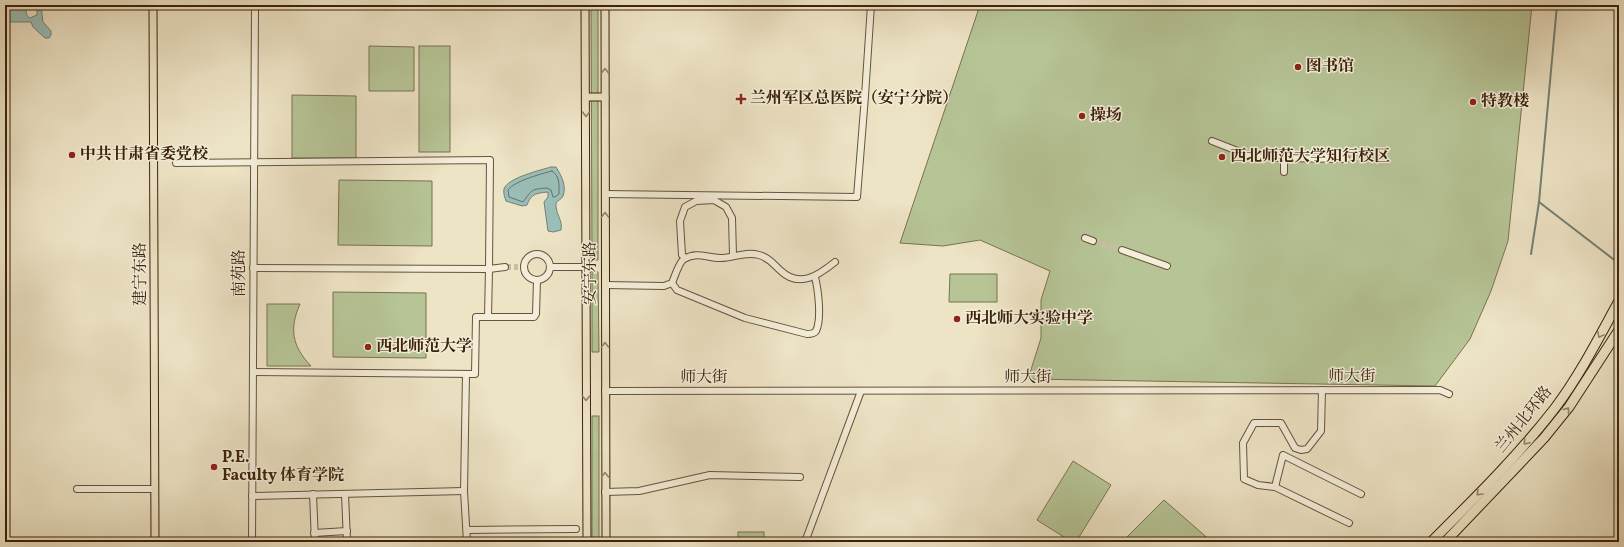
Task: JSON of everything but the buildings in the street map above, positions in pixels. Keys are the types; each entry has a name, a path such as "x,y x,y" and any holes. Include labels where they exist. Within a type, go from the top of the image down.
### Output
{"highway":[{"name":"兰州北环路","path":"1445,542 1510,468 1555,407 1591,353 1619,301"},
{"name":"兰州北环路","path":"1431,542 1544,438 1570,407 1619,330"}],"main road":[{"name":"建宁东路","path":"153,5 155,542"},
{"name":"安宁东路","path":"585,5 587,542"},
{"name":"安宁东路","path":"605,5 606,542"},
{"path":"586,98 605,97"}],"street":[{"name":"南苑路","path":"252,542 255,5"},
{"path":"605,194 857,197 866,96 871,5"},
{"path":"1212,141 1253,157 1346,159"},
{"path":"1284,158 1284,172"},
{"path":"176,163 490,160 488,317"},
{"path":"685,258 682,255 680,221 685,207 696,201 714,200 726,207 732,218 733,255"},
{"path":"1085,238 1093,241"},
{"path":"1122,250 1167,266"},
{"path":"605,285 664,286 672,283 680,262 685,258 698,254 718,258 747,253 760,255 771,260 781,272 789,277 798,279 814,277 836,262"},
{"path":"537,254 546,258 550,267 546,276 537,280 527,276 521,267 527,258 537,254"},
{"path":"254,268 489,269 505,267"},
{"path":"550,267 586,267"},
{"path":"672,283 677,290 745,318 807,334 813,333 816,330 818,322 818,291 814,277"},
{"path":"253,372 475,374 476,317 534,317 536,314 537,280"},
{"path":"466,374 464,491 467,542"},
{"path":"1322,390 1321,431 1307,449 1301,450 1295,448 1281,423 1254,423 1243,443 1244,480 1258,485 1274,487 1349,523"},
{"name":"师大街","path":"605,391 1440,390 1450,394"},
{"path":"805,542 861,391"},
{"path":"1274,487 1283,455 1361,494"},
{"path":"605,492 639,490 710,475 800,478"},
{"path":"77,489 155,489"},
{"path":"252,496 464,491"},
{"path":"313,494 315,542"},
{"path":"345,494 347,542"},
{"path":"466,530 576,529"},
{"path":"314,532 347,531"}],"green space":[{"path":"591,5 598,5 598,260 592,260"},
{"name":"西北师范大学知行校区","path":"980,5 1532,5 1508,241 1491,291 1470,339 1435,386 1028,379 1041,338 1041,300 1050,271 980,240 943,246 900,243"},
{"path":"369,46 414,47 414,91 369,91"},
{"path":"419,46 450,46 450,152 419,152"},
{"path":"292,95 356,96 356,158 292,158"},
{"path":"339,180 432,181 432,246 338,245"},
{"path":"592,271 598,272 599,352 592,352"},
{"path":"950,274 997,274 997,302 949,302"},
{"path":"333,292 426,293 426,358 333,357"},
{"path":"267,304 300,304 294,321 294,337 300,351 311,366 267,366"},
{"path":"592,416 599,416 599,542 592,542"},
{"path":"1073,461 1111,485 1076,542 1072,542 1037,520"},
{"path":"1164,500 1212,542 1122,542"},
{"path":"738,532 764,532 764,542 738,542"}],"water":[{"path":"5,5 27,5 26,11 28,17 30,18 37,15 37,5 41,5 43,22 51,31 49,38 45,38 33,27 31,22 5,22"},
{"path":"551,167 556,167 564,185 562,197 556,203 561,223 561,230 553,232 548,231 544,202 548,197 548,192 532,196 527,205 522,206 506,201 504,195 506,185 511,181"}],"waterway":[{"path":"1531,254 1539,202 1557,5"},
{"path":"1539,202 1617,262"}],"tunnel":[{"path":"1093,241 1122,250"},
{"path":"505,267 518,267"}],"place":[{"name":"图书馆","path":"1298,67"},
{"name":"兰州军区总医院（安宁分院）","path":"741,99"},
{"name":"特教楼","path":"1473,102"},
{"name":"操场","path":"1082,116"},
{"name":"中共甘肃省委党校","path":"72,155"},
{"name":"西北师范大学知行校区","path":"1222,157"},
{"name":"西北师大实验中学","path":"957,319"},
{"name":"西北师范大学","path":"368,347"},
{"name":"P.E. Faculty 体育学院","path":"214,467"}]}
